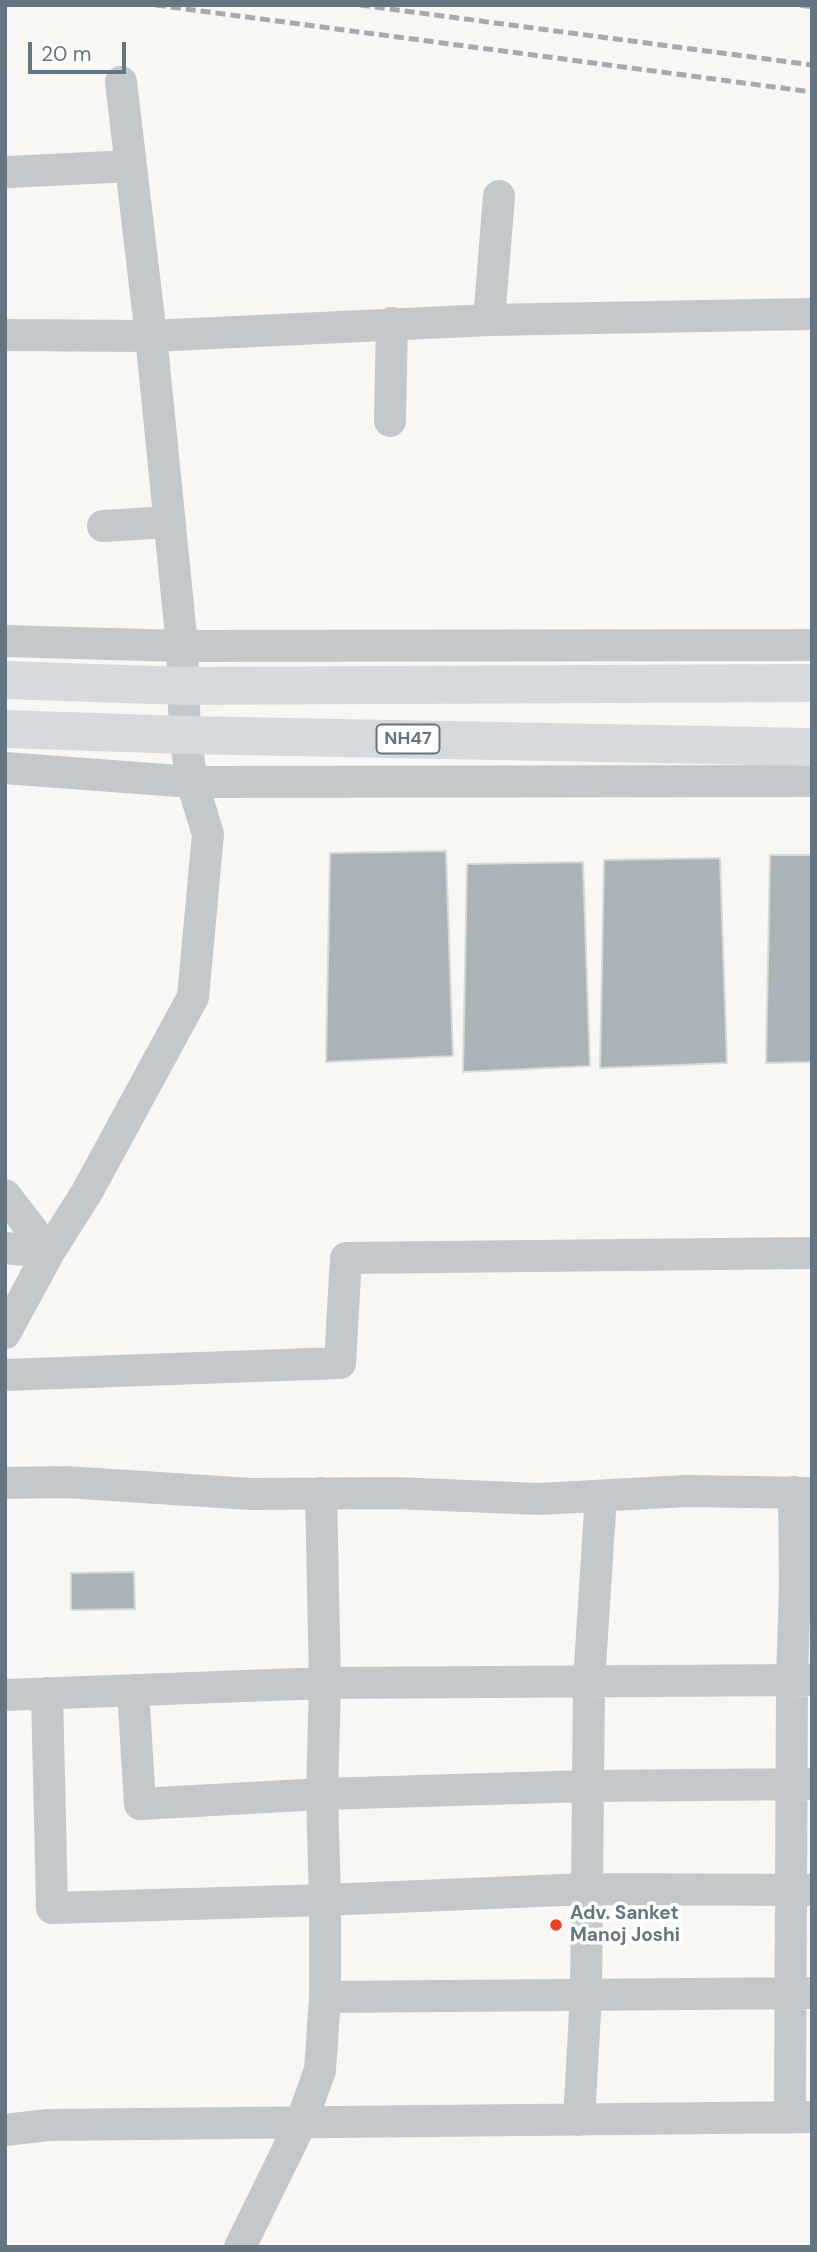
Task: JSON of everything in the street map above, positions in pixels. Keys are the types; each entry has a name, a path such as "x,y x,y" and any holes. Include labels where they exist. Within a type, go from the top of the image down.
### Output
{"highway":[{"path":"5,680 183,686 812,683"},
{"name":"NH47","path":"5,729 812,747"}],"street":[{"path":"5,1333 49,1252 87,1192 193,997 208,834 192,782 184,735 182,646 121,82"},
{"path":"9,172 130,166"},
{"path":"489,320 499,197"},
{"path":"5,335 150,336 392,323 812,314"},
{"path":"390,421 392,323"},
{"path":"103,526 170,522"},
{"path":"5,641 182,646 812,645"},
{"path":"5,768 192,782 812,781"},
{"path":"5,1195 49,1252"},
{"path":"5,1248 49,1252"},
{"path":"5,1375 340,1363 346,1258 812,1253"},
{"path":"5,1483 66,1482 251,1494 394,1493 539,1499 686,1491 803,1492 795,1585 802,1680 801,2118 48,2125 5,2130"},
{"path":"240,2247 301,2123 320,2070 325,1997 321,1493"},
{"path":"579,2120 586,1995 589,1681 601,1496"},
{"path":"5,1695 324,1683 802,1680"},
{"path":"133,1690 140,1804 322,1794 588,1786 801,1785"},
{"path":"47,1693 52,1908 586,1889 802,1889"},
{"path":"325,1997 802,1993"}],"building":[{"path":"446,851 453,1056 326,1062 330,853"},
{"path":"770,855 812,855 812,1062 766,1063"},
{"path":"720,858 727,1063 600,1068 604,860"},
{"path":"583,862 590,1066 463,1072 467,864"},
{"path":"134,1572 135,1609 71,1610 71,1573"}],"railway":[{"path":"156,5 812,92"},
{"path":"360,5 812,65"},
{"path":"800,5 812,7"}],"place":[{"name":"Adv. Sanket Manoj Joshi","path":"556,1925"}]}
